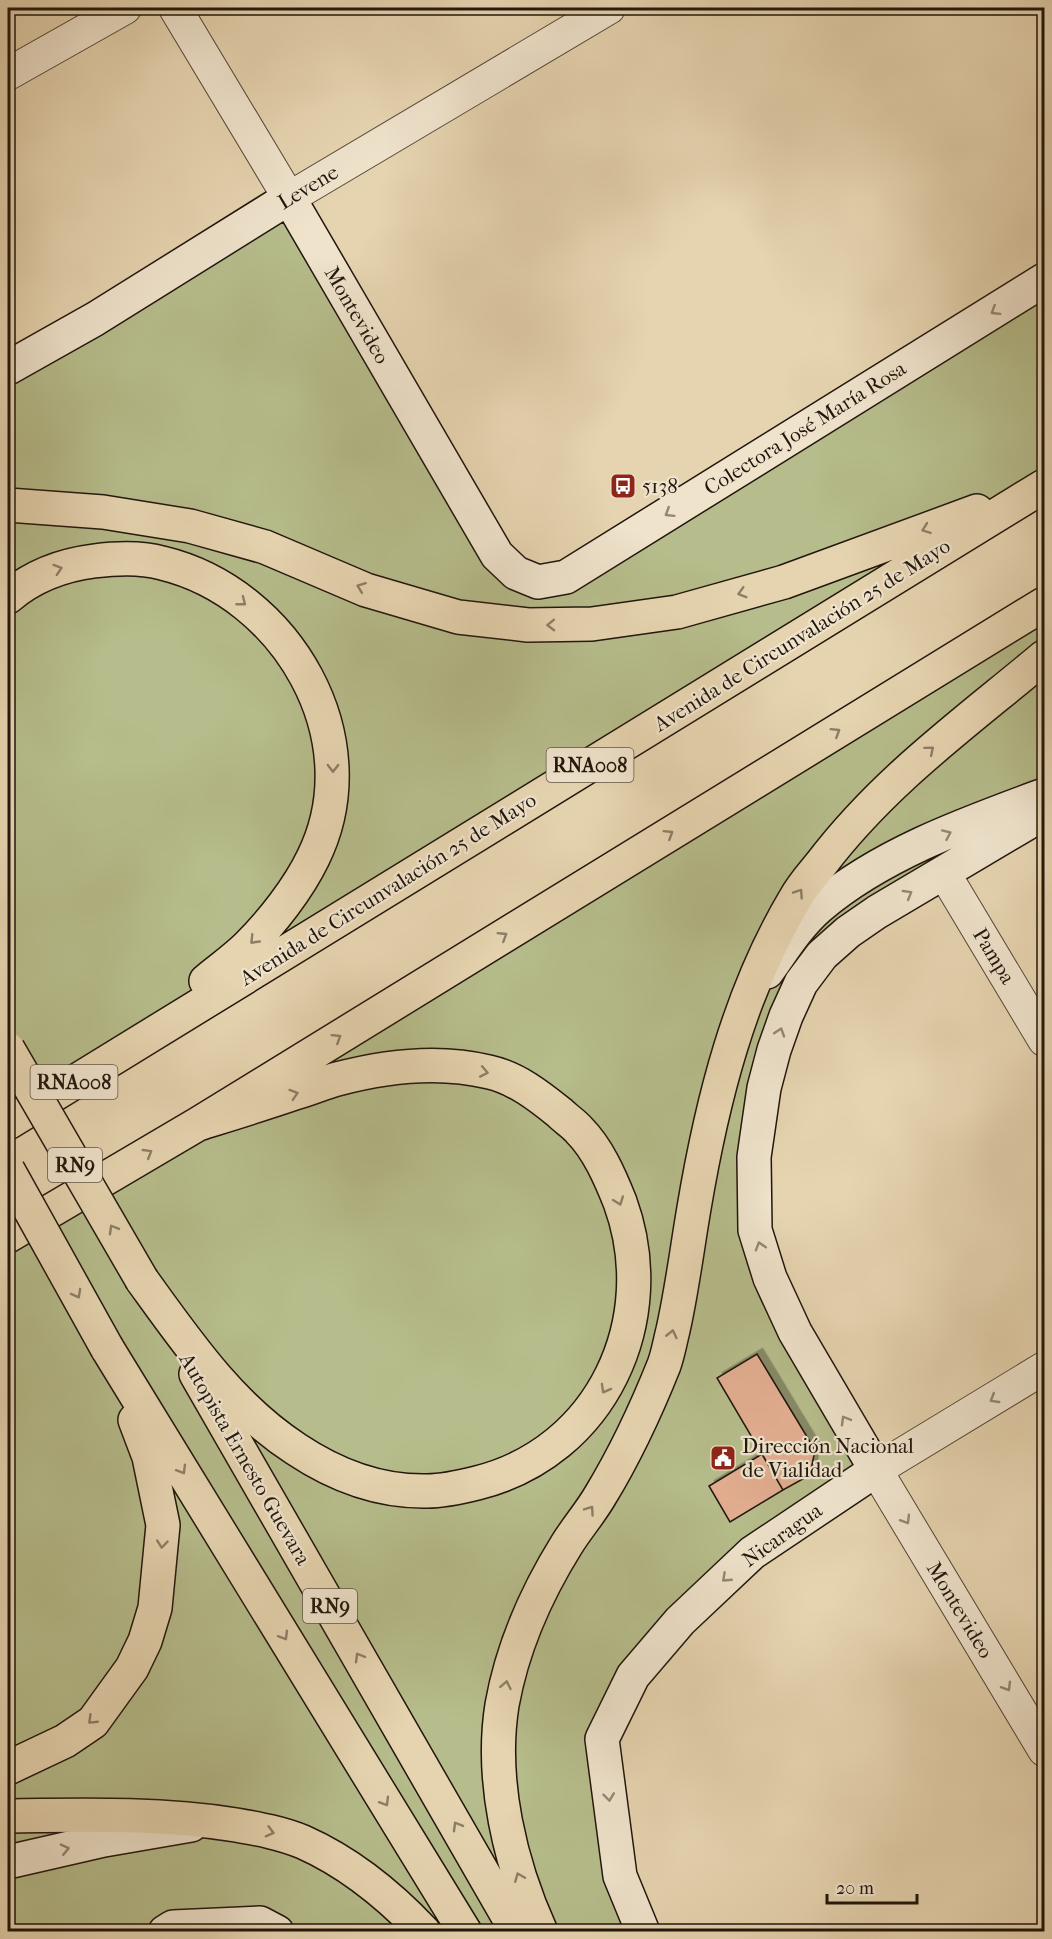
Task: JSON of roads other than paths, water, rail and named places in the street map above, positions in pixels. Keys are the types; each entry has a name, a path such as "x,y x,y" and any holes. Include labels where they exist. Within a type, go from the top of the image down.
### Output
{"highway":[{"path":"8,505 103,512 190,526 265,547 366,590 458,617 528,625 592,624 677,612 784,582 1043,487"},
{"name":"Avenida de Circunvalación 25 de Mayo","path":"8,1123 1043,487"},
{"path":"8,597 34,578 60,567 88,562 114,559 162,562 189,571 216,584 241,601 264,621 289,648 318,699 327,727 332,756 333,785 321,840 302,878 268,925 247,948 205,981 140,1041"},
{"path":"8,1236 198,1124 1044,604"},
{"path":"542,1932 516,1868 503,1807 500,1731 501,1710 508,1674 534,1607 566,1545 599,1498 625,1450 665,1362 678,1305 706,1140 744,1002 796,896 846,831 925,753 1044,657"},
{"name":"Autopista Ernesto Guevara","path":"8,1049 517,1932"},
{"path":"142,1280 198,1356 260,1422 277,1436 295,1449 340,1474 371,1485 399,1490 428,1491 468,1485 515,1471 546,1453 570,1433 590,1411 606,1388 618,1361 630,1326 635,1282 633,1251 623,1210 613,1184 579,1129 537,1094 515,1081 490,1072 419,1065 337,1079 198,1124"},
{"name":"RN9","path":"8,1170 107,1348 465,1932"},
{"path":"8,1768 65,1741 93,1722 132,1668 145,1641 155,1608 164,1526 149,1457 107,1348"},
{"path":"8,1816 99,1815 213,1822 270,1831 302,1842 334,1859 408,1914 424,1932"}],"main road":[{"name":"Levene","path":"8,368 95,319 289,198"},
{"name":"Montevideo","path":"289,198 497,555 516,573 538,582 566,577"},
{"name":"Colectora José María Rosa","path":"566,577 1044,280"},
{"path":"744,1002 800,928 818,908 847,886 883,864 932,840 1044,795"},
{"path":"876,1470 795,1332 770,1278 755,1230 754,1158 764,1088 786,1016 801,983 822,955 848,932 877,912 1044,813"},
{"name":"Nicaragua","path":"643,1932 620,1876 602,1739 633,1676 680,1621 752,1553 876,1470"},
{"path":"8,1862 104,1840 213,1822"},
{"path":"165,1932 173,1927 268,1927"}],"street":[{"path":"8,74 124,8"},
{"name":"Montevideo","path":"175,8 289,198"},
{"name":"Levene","path":"289,198 609,8"},
{"name":"Pampa","path":"945,873 1044,1040"},
{"name":"Nicaragua","path":"876,1470 1044,1368"},
{"name":"Montevideo","path":"876,1470 1044,1750"}],"place":[{"name":"5138","path":"623,486"},
{"name":"Dirección Nacional de Vialidad","path":"723,1458"}]}
